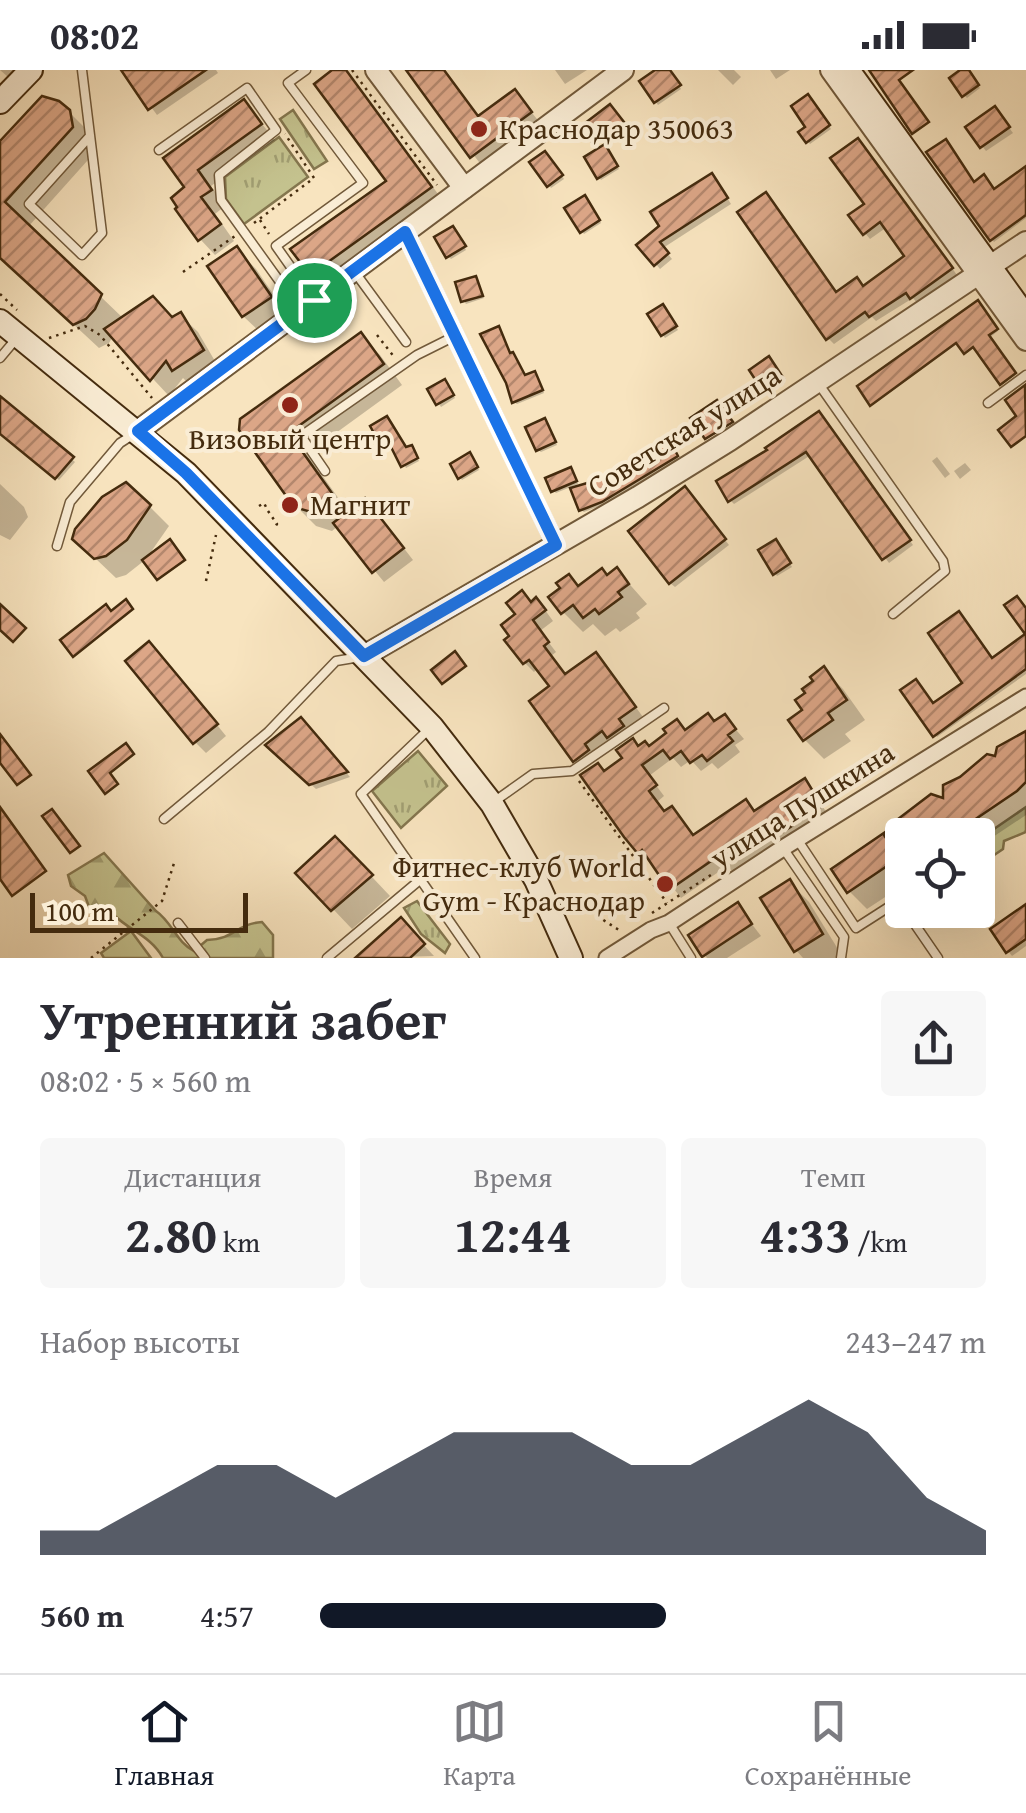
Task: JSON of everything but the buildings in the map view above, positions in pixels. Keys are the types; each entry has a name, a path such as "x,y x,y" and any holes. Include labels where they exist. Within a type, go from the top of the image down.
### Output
{"main road":[{"path":"0,102 31,70"},
{"path":"848,70 984,270 1026,316"},
{"path":"0,321 22,326 186,473 432,727 492,804 536,880 572,958"}],"street":[{"path":"376,70 464,188"},
{"path":"138,431 311,308 405,232 623,70"},
{"path":"831,70 984,270 1026,340"},
{"path":"405,232 556,545"},
{"name":"Советская улица","path":"364,656 638,497 818,383 1026,242"},
{"name":"улица Пушкина","path":"608,958 1026,697"}],"lane":[{"path":"82,70 102,233 82,255 28,204 90,136"},
{"path":"306,70 288,83 363,183 276,246 311,308"},
{"path":"159,150 247,88 276,130 220,174 221,200 311,308"},
{"path":"354,271 406,342"},
{"path":"0,358 22,326"},
{"path":"325,471 301,436 402,366 453,337"},
{"path":"988,403 1026,376"},
{"path":"818,383 945,570 892,614"},
{"path":"56,546 70,502 120,443 138,431"},
{"path":"164,819 268,732 336,661 364,656"},
{"path":"492,804 532,774 572,771 664,708"},
{"path":"432,727 361,794 475,958"},
{"path":"790,844 856,928 885,909"},
{"path":"790,844 844,937 841,958"},
{"path":"327,958 421,879"},
{"path":"178,923 206,958"},
{"path":"668,924 691,958"},
{"path":"918,928 938,958"},
{"path":"458,958 468,948"}],"path":[{"path":"353,70 442,192"},
{"path":"182,272 314,178 283,131"},
{"path":"259,218 269,235"},
{"path":"0,294 22,326"},
{"path":"311,308 326,322 323,324"},
{"path":"49,338 85,326 100,335 154,400"},
{"path":"377,336 402,366"},
{"path":"210,439 216,434 213,430"},
{"path":"259,506 264,503 277,524 275,527"},
{"path":"206,581 216,534"},
{"path":"572,771 666,903 714,872"},
{"path":"90,958 162,902 175,860"},
{"path":"578,904 622,932"}],"green space":[{"path":"293,110 327,161 314,169 280,119"},
{"path":"279,137 308,177 244,224 226,199 225,177"},
{"path":"418,751 447,786 401,828 372,791"},
{"path":"1026,807 1026,832 1004,841 1003,849 995,854 995,828"},
{"path":"104,853 194,951 207,940 262,922 273,935 273,958 163,958 153,944 114,915 92,915 85,896 71,886 68,875"},
{"path":"417,901 450,944 445,953 421,934 404,908"},
{"path":"131,931 151,958 104,958 101,953"}],"place":[{"name":"Краснодар 350063","path":"479,129"},
{"name":"Визовый центр","path":"290,405"},
{"name":"Магнит","path":"290,505"},
{"name":"Фитнес-клуб World Gym - Краснодар","path":"665,884"}],"route":[{"path":"405,232 556,545 364,656 186,473 138,431 314,300 405,232"}]}
